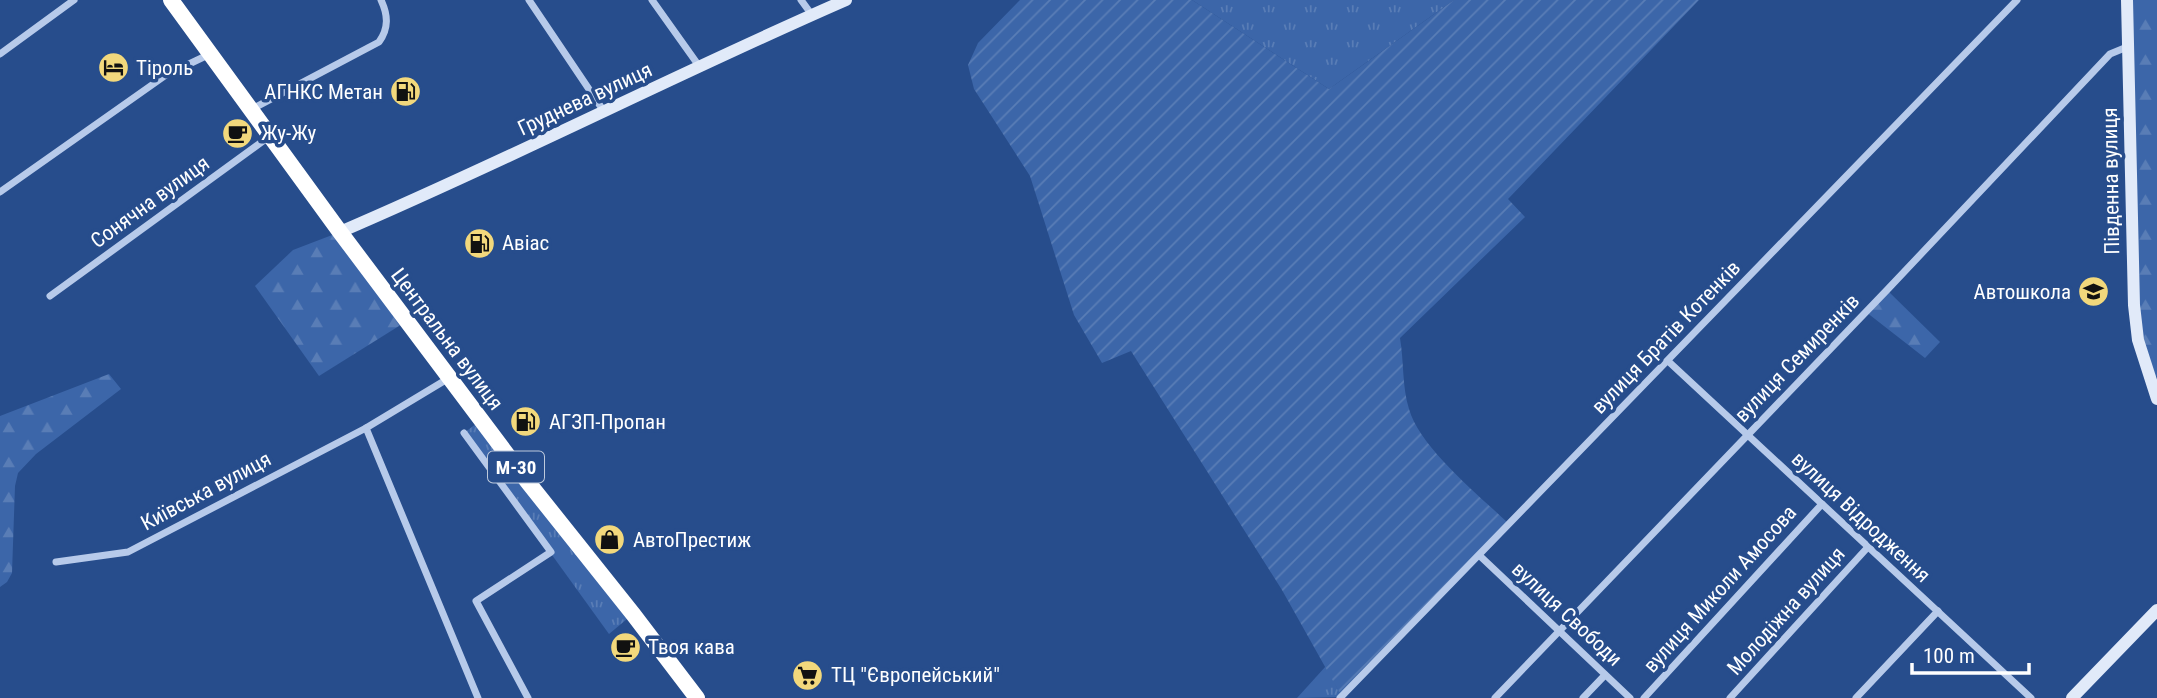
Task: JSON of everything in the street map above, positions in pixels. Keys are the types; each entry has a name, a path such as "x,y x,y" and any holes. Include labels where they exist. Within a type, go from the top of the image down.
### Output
{"highway":[{"name":"Центральна вулиця","path":"171,0 340,232 688,695"}],"street":[{"path":"1,52 75,0"},
{"path":"652,0 699,66"},
{"path":"801,0 812,15"},
{"name":"Груднева вулиця","path":"340,232 846,0"},
{"name":"вулиця Братів Котенків","path":"1340,698 2017,0"},
{"name":"Південна вулиця","path":"2127,0 2132,278 2136,322 2147,372 2157,400"},
{"path":"252,110 379,42 387,24 382,1"},
{"path":"531,2 603,110"},
{"name":"вулиця Семиренків","path":"1495,698 2110,54 2127,47"},
{"path":"0,192 166,75 211,54"},
{"name":"Сонячна вулиця","path":"50,296 270,135"},
{"name":"вулиця Відродження","path":"1668,361 2031,698"},
{"name":"Київська вулиця","path":"56,562 128,552 366,428 449,377"},
{"path":"366,428 478,698"},
{"path":"464,433 551,552 475,601 528,698"},
{"name":"вулиця Миколи Амосова","path":"1644,698 1822,504"},
{"name":"Молодіжна вулиця","path":"1730,698 1868,547"},
{"name":"вулиця Свободи","path":"1480,556 1630,698"},
{"path":"2072,698 2157,610"},
{"path":"1856,698 1938,611"},
{"path":"1583,698 1605,675"}],"green space":[{"path":"1020,0 1192,0 1329,89 1454,0 1699,0 1508,199 1525,217 1400,338 1405,392 1415,424 1452,471 1509,524 1342,697 1282,590 1131,351 1102,363 1074,315 1030,176 974,89 968,65 978,43"},
{"path":"1192,0 1454,0 1329,89"},
{"path":"2127,0 2157,0 2157,376 2151,383 2138,340"},
{"path":"340,232 407,321 319,376 255,286 293,250"},
{"path":"1887,290 1940,342 1925,358 1866,312"},
{"path":"109,374 121,389 36,454 18,473 15,486 12,573 0,587 0,416"},
{"path":"481,420 633,614 609,634 464,433"},
{"path":"1326,666 1342,697 1297,698"}],"place":[{"name":"Тіроль","path":"113,68"},
{"name":"АГНКС Метан","path":"406,92"},
{"name":"Жу-Жу","path":"238,133"},
{"name":"Авіас","path":"479,243"},
{"name":"Автошкола","path":"2094,292"},
{"name":"АГЗП-Пропан","path":"526,422"},
{"name":"АвтоПрестиж","path":"610,540"},
{"name":"Твоя кава","path":"625,647"},
{"name":"ТЦ \"Європейський\"","path":"808,675"}]}
